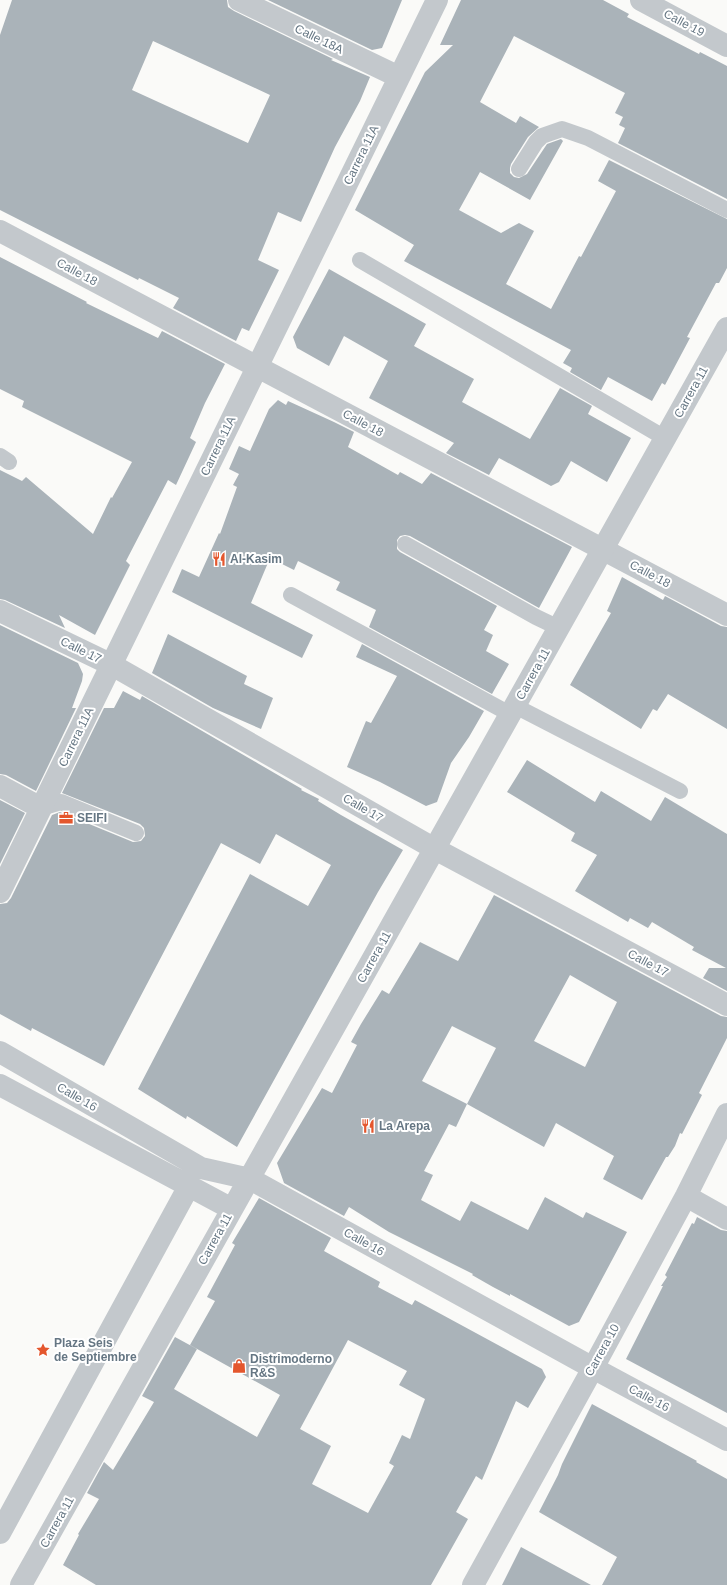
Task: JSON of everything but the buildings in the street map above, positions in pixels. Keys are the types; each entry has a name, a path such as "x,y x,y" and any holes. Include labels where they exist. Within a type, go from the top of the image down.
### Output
{"street":[{"name":"Calle 18A","path":"239,0 399,77"},
{"name":"Carrera 11A","path":"0,892 437,0"},
{"name":"Calle 19","path":"641,0 727,46"},
{"name":"Calle 18","path":"0,231 727,615"},
{"name":"Carrera 11","path":"21,1585 727,328"},
{"name":"Calle 17","path":"0,611 112,665 435,849 727,1005"},
{"path":"0,786 42,808"},
{"name":"Calle 16","path":"0,1052 201,1168 250,1179 727,1440"},
{"name":"Calle 16","path":"0,1085 232,1209"},
{"name":"Carrera 10","path":"473,1585 686,1196 727,1114"},
{"path":"0,1533 189,1186"},
{"path":"686,1196 727,1219"}],"lane":[{"path":"519,169 536,142 542,136 562,129 588,138 727,210"},
{"path":"360,260 665,438"},
{"path":"405,544 536,617 559,628"},
{"path":"291,595 512,710 680,791"},
{"path":"42,808 61,802 136,833"}],"place":[{"name":"Al-Kasim","path":"219,559"},
{"name":"SEIFI","path":"66,818"},
{"name":"La Arepa","path":"368,1126"},
{"name":"Plaza Seis de Septiembre","path":"43,1350"},
{"name":"Distrimoderno R&S","path":"239,1366"}]}
